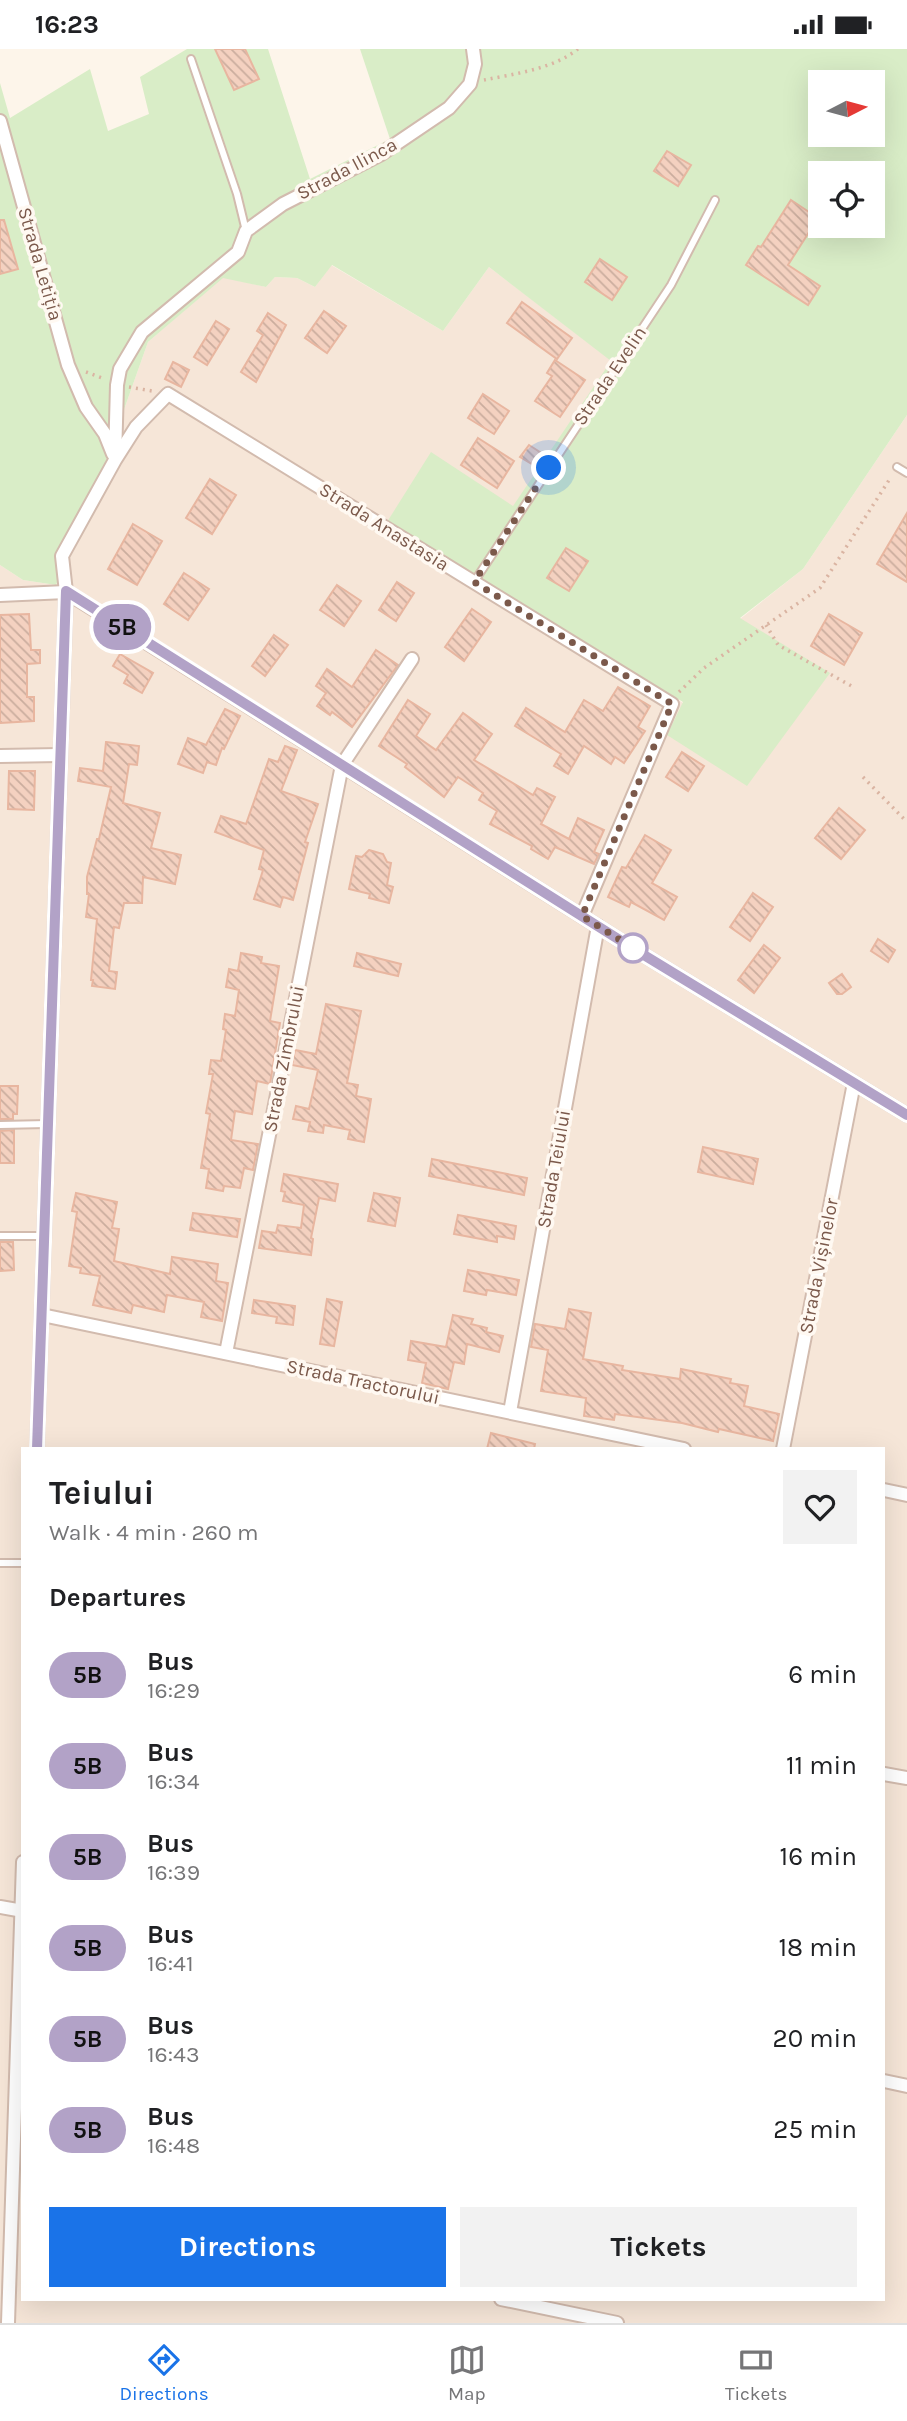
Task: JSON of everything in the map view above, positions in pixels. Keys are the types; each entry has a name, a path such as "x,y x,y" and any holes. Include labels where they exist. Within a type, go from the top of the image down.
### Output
{"street":[{"path":"470,83 475,64 473,49"},
{"name":"Strada Ilinca","path":"115,460 118,377 142,332 237,251 246,231 283,204 381,154 449,108 470,83"},
{"name":"Strada Letiția","path":"0,121 68,365 86,407 105,434 115,460"},
{"name":"Strada Anastasia","path":"115,460 136,427 168,394 672,704"},
{"path":"37,1447 66,591 62,556 115,460"},
{"path":"0,594 66,591 598,926 907,1115"},
{"path":"342,765 412,659"},
{"path":"582,916 672,704"},
{"path":"0,756 61,755"},
{"name":"Strada Zimbrului","path":"226,1353 342,765"},
{"name":"Strada Teiului","path":"510,1412 598,926"},
{"name":"Strada Vișinelor","path":"783,1447 854,1083"},
{"name":"Strada Tractorului","path":"42,1315 675,1447"},
{"path":"885,1490 907,1495"},
{"path":"885,1774 907,1778"},
{"path":"0,1907 21,1911"},
{"path":"8,2323 17,2201 21,1969"},
{"path":"885,2081 907,2086"},
{"path":"511,2301 617,2323"}],"lane":[{"path":"191,59 237,194 246,231"},
{"name":"Strada Evelin","path":"474,582 671,285 715,200"},
{"path":"897,467 907,473"},
{"path":"0,1125 48,1124"},
{"path":"0,1236 45,1236"},
{"path":"0,1563 21,1563"}],"path":[{"path":"470,83 533,69 578,49"},
{"path":"672,704 681,688 704,668 820,588 897,467"},
{"path":"765,625 778,645 855,688"},
{"path":"863,777 907,822"}],"shaded area":[{"path":"331,265 443,331 489,267 612,361 513,507 387,522 683,703 740,619 803,569 907,415 907,2323 0,2323 0,565 23,580 56,585 104,466 148,342 223,277 266,287 275,277 297,278 315,287"}],"green space":[{"path":"187,49 268,49 310,179 390,139 360,49 907,49 907,415 803,569 740,618 830,673 747,786 667,735 683,702 387,522 431,452 513,506 611,361 489,267 443,331 332,265 315,287 297,278 275,277 266,287 223,278 148,342 104,466 56,585 23,580 0,565 0,83 10,118 90,69 108,131 149,114 140,77"}],"building":[{"path":"215,49 245,49 259,79 234,90"},
{"path":"667,151 691,165 678,186 654,171"},
{"path":"791,200 808,211 808,234 788,265 820,286 808,305 746,265 758,246 761,247"},
{"path":"0,220 4,220 18,269 0,274"},
{"path":"600,259 627,277 612,300 585,282"},
{"path":"522,302 572,338 557,359 507,323"},
{"path":"324,311 346,326 327,353 305,338"},
{"path":"268,313 286,325 256,382 241,372 263,335 257,331"},
{"path":"216,321 229,329 207,365 194,357"},
{"path":"555,360 585,380 560,417 535,401 552,376 547,373"},
{"path":"173,362 189,370 181,387 165,379"},
{"path":"483,394 509,411 494,434 468,418"},
{"path":"478,438 514,461 497,488 461,465"},
{"path":"529,445 543,454 535,466 520,457"},
{"path":"210,479 236,495 212,534 186,518"},
{"path":"907,513 907,582 877,564"},
{"path":"133,524 162,541 137,585 108,569"},
{"path":"566,548 588,561 569,591 547,578"},
{"path":"184,573 209,589 188,620 164,604"},
{"path":"397,582 414,593 396,621 379,610"},
{"path":"337,585 361,601 344,626 320,610"},
{"path":"472,609 491,622 464,661 445,647"},
{"path":"29,614 31,650 40,650 40,663 27,664 27,697 34,697 34,721 0,723 0,615"},
{"path":"829,614 862,633 844,665 811,646"},
{"path":"274,635 288,645 265,676 252,666"},
{"path":"376,650 398,665 352,727 332,712 330,715 317,706 326,693 316,686 327,669 352,687"},
{"path":"120,654 153,673 142,693 124,683 128,675 113,666"},
{"path":"618,687 650,706 638,727 645,731 624,763 615,757 611,764 584,746 568,774 554,766 561,754 515,726 526,708 565,732 584,700 603,711"},
{"path":"408,700 430,714 416,736 436,750 463,713 492,734 474,760 533,795 537,788 555,797 541,824 569,839 578,818 604,830 594,852 599,854 594,864 555,847 548,859 531,849 532,846 490,824 497,811 479,800 483,793 458,777 444,797 405,767 407,764 379,746"},
{"path":"225,709 240,716 216,765 207,762 203,773 178,764 188,738 206,745"},
{"path":"106,742 139,746 137,765 129,764 123,803 160,813 151,848 181,855 175,884 143,877 142,903 124,903 119,928 114,927 109,971 117,972 115,989 92,986 97,919 86,917 89,894 87,877 111,787 78,781 80,768 103,771"},
{"path":"285,746 297,750 281,791 318,804 305,842 308,843 293,900 283,897 280,907 254,899 263,870 259,869 264,850 215,832 221,816 246,824 269,759 278,762"},
{"path":"682,752 704,766 688,791 666,777"},
{"path":"9,771 35,771 34,810 8,809"},
{"path":"839,808 865,830 841,859 815,838"},
{"path":"645,835 671,850 652,883 677,897 664,920 631,902 629,907 608,897 622,867 626,868"},
{"path":"369,850 383,854 387,862 391,863 387,885 393,887 389,903 369,898 370,894 349,889 356,856 362,857"},
{"path":"753,893 773,907 750,941 730,927"},
{"path":"878,939 895,950 888,962 871,951"},
{"path":"764,945 780,958 754,993 738,980"},
{"path":"241,953 262,957 261,963 279,966 270,1021 280,1023 270,1084 257,1081 252,1114 235,1111 231,1140 258,1144 253,1170 244,1168 240,1188 224,1186 223,1191 206,1188 209,1169 201,1168 210,1114 206,1113 213,1074 209,1074 211,1060 221,1061 226,1030 223,1029 225,1014 235,1016 239,990 226,987 229,969 238,971"},
{"path":"357,953 401,964 398,976 354,966"},
{"path":"842,974 851,987 842,994 837,994 829,983"},
{"path":"326,1004 361,1011 347,1083 358,1085 356,1096 371,1099 364,1142 348,1139 350,1130 324,1125 323,1133 308,1131 310,1122 293,1119 296,1106 309,1109 318,1070 292,1065 295,1050 316,1054"},
{"path":"0,1086 18,1086 17,1114 13,1114 13,1119 0,1119"},
{"path":"14,1130 14,1163 0,1163 0,1131"},
{"path":"703,1147 758,1159 753,1184 698,1172"},
{"path":"432,1159 527,1178 524,1195 429,1176"},
{"path":"284,1174 338,1184 335,1201 319,1198 311,1238 311,1255 259,1248 262,1231 276,1233 278,1225 301,1228 304,1205 283,1201 285,1192 281,1191"},
{"path":"76,1193 117,1202 112,1228 119,1229 114,1261 170,1274 172,1257 218,1264 216,1281 228,1283 222,1321 201,1317 204,1302 167,1295 164,1312 133,1305 131,1313 93,1305 100,1276 80,1273 81,1268 69,1266 77,1212 72,1211"},
{"path":"374,1193 400,1198 395,1226 368,1221"},
{"path":"193,1213 240,1219 237,1237 190,1230"},
{"path":"458,1215 516,1226 514,1239 497,1236 497,1242 454,1234"},
{"path":"0,1242 13,1242 14,1270 0,1271"},
{"path":"468,1270 519,1280 516,1295 487,1290 486,1295 464,1291"},
{"path":"327,1299 342,1302 334,1346 320,1344"},
{"path":"254,1300 295,1306 293,1325 276,1323 277,1317 252,1313"},
{"path":"569,1309 591,1313 583,1359 623,1366 622,1370 680,1379 681,1369 731,1379 730,1383 748,1386 744,1406 779,1414 773,1441 719,1429 718,1432 682,1423 615,1414 614,1420 584,1416 586,1398 541,1391 548,1350 531,1347 535,1324 565,1329"},
{"path":"453,1315 473,1319 471,1324 487,1328 486,1332 503,1336 499,1352 467,1344 464,1364 454,1362 448,1389 422,1383 426,1363 408,1360 411,1341 446,1347"},
{"path":"491,1433 535,1444 534,1447 488,1447"}],"bus line":[{"name":"5B","path":"37,1447 66,591 634,949 907,1115"}],"route":[{"path":"549,468 474,582 672,704 582,916 633,948"}]}
